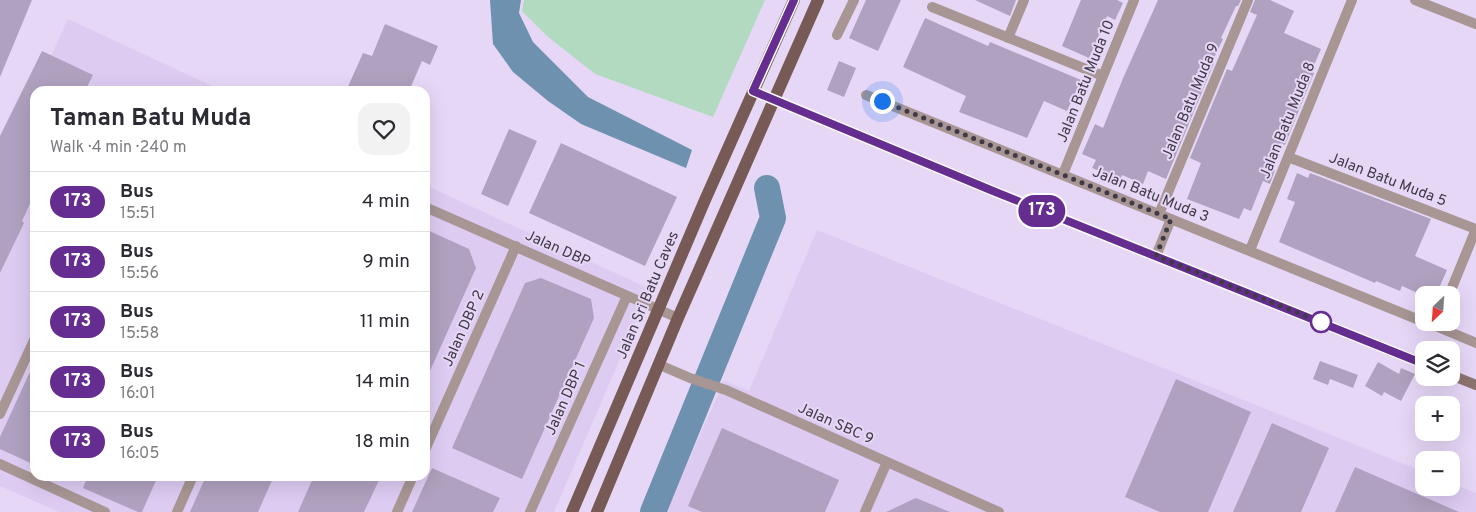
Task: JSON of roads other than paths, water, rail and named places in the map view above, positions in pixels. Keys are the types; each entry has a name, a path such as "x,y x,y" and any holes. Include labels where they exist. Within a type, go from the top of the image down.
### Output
{"main road":[{"name":"Jalan Sri Batu Caves","path":"572,512 658,309 794,0"},
{"path":"597,512 678,318 818,0"}],"street":[{"path":"837,35 854,0"},
{"path":"1008,38 1024,0"},
{"name":"Jalan Batu Muda 10","path":"1063,174 1134,0"},
{"name":"Jalan Batu Muda 9","path":"1159,214 1248,0"},
{"name":"Jalan Batu Muda 8","path":"1250,250 1352,0"},
{"path":"1415,0 1476,24"},
{"path":"932,7 1103,76"},
{"path":"753,91 993,191 1415,360"},
{"name":"Jalan Batu Muda 3","path":"866,95 1415,318"},
{"name":"Jalan Batu Muda 5","path":"1288,157 1476,229"},
{"name":"Jalan DBP","path":"430,209 678,318"},
{"path":"1156,256 1171,219"},
{"path":"1453,286 1476,229"},
{"name":"Jalan DBP 2","path":"430,439 516,246"},
{"name":"Jalan DBP 1","path":"530,512 627,296"},
{"name":"Jalan Batu Muda 3","path":"1450,331 1476,343"},
{"path":"0,414 30,349"},
{"name":"Jalan SBC 9","path":"660,365 690,378 726,390 999,512"},
{"path":"1460,379 1476,385"},
{"path":"865,512 887,462"},
{"path":"0,464 30,478"},
{"path":"38,481 106,512"},
{"path":"177,512 191,481"},
{"path":"397,512 411,481"}],"water":[{"path":"490,0 521,0 519,13 533,42 588,97 692,150 686,168 581,124 548,101 513,72 493,44"}],"waterway":[{"path":"653,512 773,218 767,188"}]}
